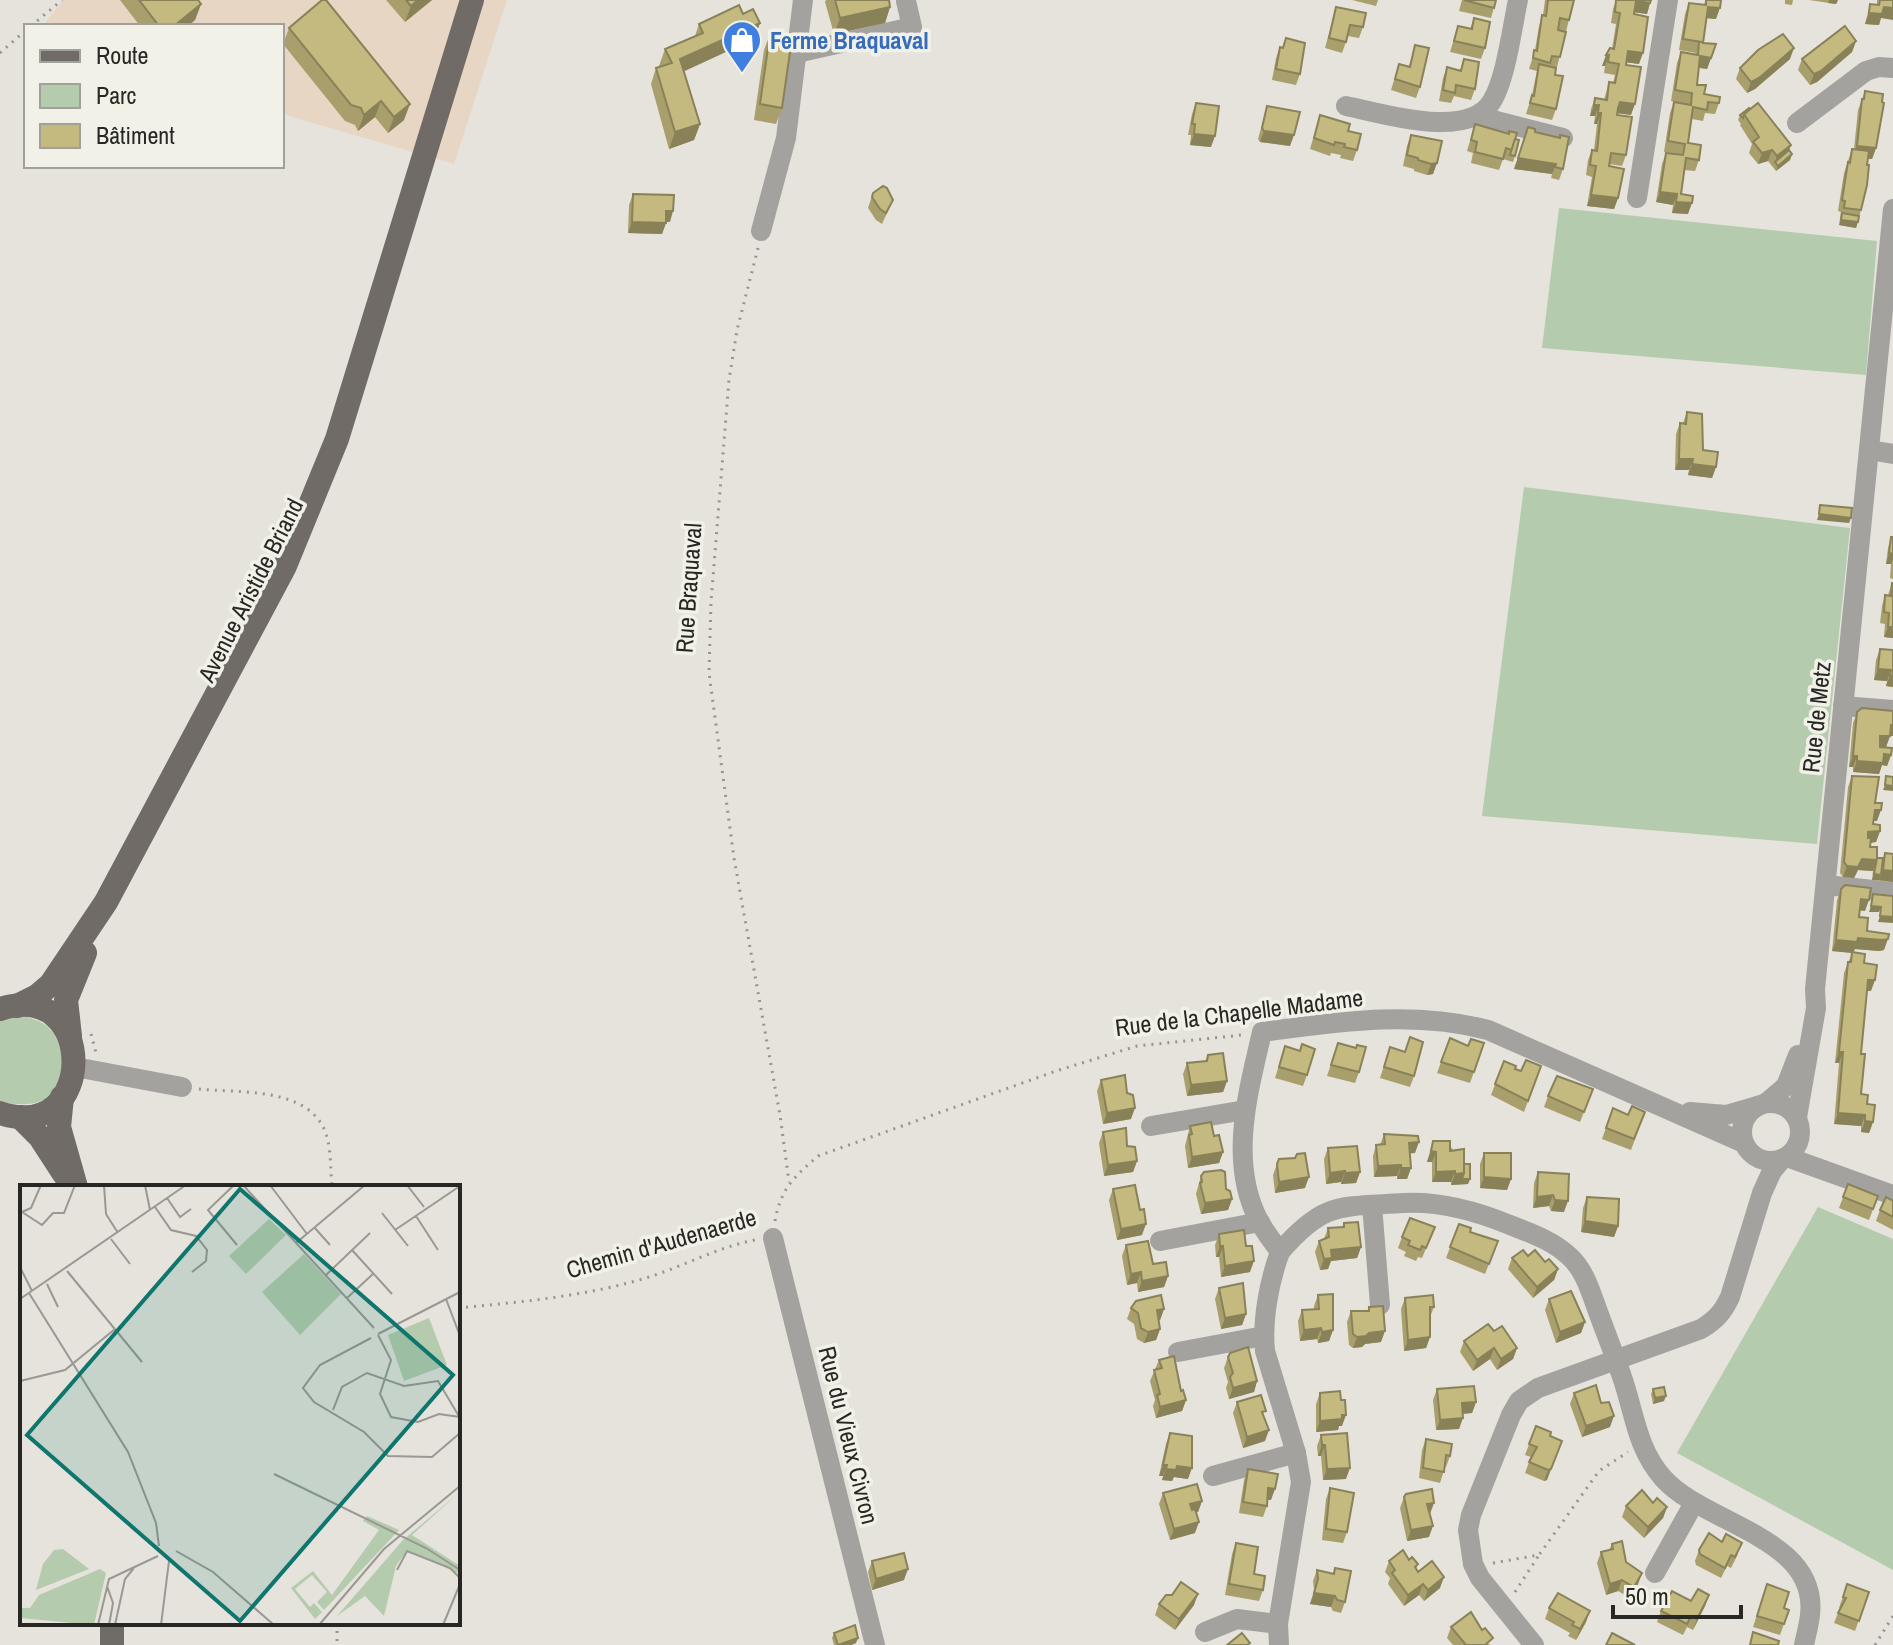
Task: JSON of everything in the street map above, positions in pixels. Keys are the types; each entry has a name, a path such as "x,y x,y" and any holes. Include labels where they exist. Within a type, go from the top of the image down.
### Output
{"main road":[{"name":"Avenue Aristide Briand","path":"8,1008 32,999 48,987 106,902 259,619 310,511 343,421 472,0"},
{"name":"Avenue Aristide Briand","path":"75,1067 66,1000 106,902"},
{"path":"8,1008 36,1008 48,1013 70,1037"},
{"path":"10,1115 46,1110 62,1097 72,1080 75,1067"},
{"path":"62,1097 59,1127 74,1185"},
{"path":"10,1115 40,1137 73,1185"}],"street":[{"path":"761,231 786,138 803,0"},
{"path":"1477,116 1492,102 1499,84 1518,0"},
{"path":"1637,198 1668,0"},
{"path":"797,53 912,27 906,1"},
{"path":"1797,123 1866,71 1879,67 1893,68"},
{"path":"1346,106 1447,123 1477,116 1563,138"},
{"name":"Rue de Metz","path":"1799,1122 1814,1029 1815,989 1893,209"},
{"path":"1869,450 1893,454"},
{"path":"1843,706 1893,710"},
{"path":"1826,885 1893,892"},
{"name":"Rue de Metz","path":"1761,1104 1781,1092 1791,1076 1815,989"},
{"name":"Rue de la Chapelle Madame","path":"1262,1032 1357,1021 1409,1019 1464,1024 1488,1030 1745,1145"},
{"path":"1262,1032 1241,1135 1253,1206 1280,1252"},
{"path":"75,1067 182,1087"},
{"name":"Rue de la Chapelle Madame","path":"1659,1104 1685,1111 1726,1115 1761,1104"},
{"path":"1740,1261 1752,1176 1742,1129 1744,1120 1761,1104 1784,1105 1799,1122 1808,1144 1822,1158 1885,1192"},
{"path":"1151,1126 1245,1110"},
{"path":"1534,1645 1474,1567 1469,1546 1471,1515 1519,1401 1538,1388 1701,1329 1721,1314 1730,1297 1767,1179 1798,1143 1799,1122"},
{"path":"1745,1145 1752,1154 1764,1160 1784,1158 1885,1192"},
{"path":"1205,1632 1237,1619 1279,1635 1300,1495 1300,1469 1265,1351 1264,1336 1280,1252 1308,1223 1331,1209 1423,1203 1457,1207 1503,1222 1560,1248 1581,1270 1616,1360 1642,1446 1665,1481 1694,1503 1775,1547 1798,1569 1810,1599 1811,1615 1804,1645"},
{"path":"1372,1205 1380,1305"},
{"path":"1160,1241 1260,1222"},
{"name":"Rue du Vieux Civron","path":"773,1238 875,1645"},
{"path":"1178,1352 1264,1336"},
{"path":"1213,1476 1296,1453"},
{"path":"1655,1573 1694,1503"}],"path":[{"path":"33,24 62,0"},
{"path":"0,53 24,32"},
{"name":"Rue Braquaval","path":"761,231 737,330 729,380 711,602 709,673 734,858 789,1182"},
{"name":"Rue de la Chapelle Madame","path":"789,1182 818,1156 1056,1071 1137,1046 1262,1032"},
{"path":"182,1087 283,1097 307,1108 323,1126 332,1185"},
{"name":"Chemin d'Audenaerde","path":"460,1308 560,1299 640,1280 739,1243 773,1238 778,1206 789,1182"},
{"path":"1505,1609 1599,1471 1617,1457 1642,1446"},
{"path":"1474,1567 1539,1555"},
{"path":"1875,1645 1893,1616"}],"shaded area":[{"path":"63,0 507,0 454,164 284,115 284,24 45,24"}],"green space":[{"path":"1559,208 1877,241 1866,375 1542,348"},
{"path":"1524,487 1850,528 1817,844 1482,816"},
{"path":"20,1015 47,1026 59,1045 66,1066 54,1089 42,1101 0,1103 0,1020"},
{"path":"1818,1207 1893,1239 1893,1570 1677,1453"}],"building":[{"path":"139,0 198,0 201,4 176,24 157,24"},
{"path":"322,0 326,0 410,104 394,117 381,101 364,115 361,108 351,105 289,28"},
{"path":"835,0 889,0 890,7 840,18"},
{"path":"1464,0 1496,0 1494,8"},
{"path":"1548,0 1574,0 1569,20 1560,18 1558,30 1566,32 1560,57 1552,56 1550,63 1533,58"},
{"path":"1616,0 1651,0 1650,3 1636,1 1634,14 1648,17 1643,53 1628,51 1626,65 1641,67 1635,104 1620,102 1618,108 1617,115 1632,117 1626,155 1611,153 1609,166 1624,169 1618,198 1591,195 1596,166 1590,165 1592,150 1597,151 1601,113 1598,113 1599,105 1594,105 1595,98 1607,100 1609,82 1615,83 1619,64 1608,62 1609,55 1606,55 1610,48 1614,49 1620,13 1615,12"},
{"path":"1706,0 1721,0 1720,8 1708,7 1703,43 1716,44 1711,58 1700,56 1697,85 1706,85 1704,94 1720,97 1719,103 1708,102 1707,110 1693,107 1688,143 1701,145 1699,160 1686,158 1681,194 1693,196 1692,203 1676,202 1677,194 1660,192 1666,153 1683,155 1685,144 1668,141 1674,102 1691,105 1692,93 1675,90 1681,52 1698,55 1699,42 1702,42 1683,39 1689,3 1706,5"},
{"path":"1880,0 1893,0 1893,8 1884,7 1882,14 1869,13 1870,4 1879,5"},
{"path":"739,5 743,14 753,9 760,23 680,59 700,124 675,132 656,68 672,63 665,49 703,33 699,24"},
{"path":"1336,7 1366,13 1363,27 1350,25 1346,42 1329,38"},
{"path":"1474,18 1490,22 1485,48 1454,41 1458,26 1472,29"},
{"path":"1845,26 1856,41 1814,74 1802,59"},
{"path":"770,34 792,38 782,108 760,104"},
{"path":"1783,34 1794,48 1751,82 1740,68 1758,50"},
{"path":"1286,38 1305,43 1300,74 1276,69 1280,47 1283,48"},
{"path":"1415,45 1429,48 1420,87 1395,79 1399,64 1410,67"},
{"path":"1464,59 1479,62 1475,89 1456,85 1455,93 1443,90 1447,67 1461,71"},
{"path":"1539,64 1556,68 1555,75 1563,76 1556,109 1530,103"},
{"path":"1865,91 1883,94 1876,148 1857,146"},
{"path":"1196,103 1219,106 1215,136 1194,134 1195,124 1192,124"},
{"path":"1758,103 1791,145 1777,156 1772,150 1762,153 1753,142 1759,137 1744,114"},
{"path":"1267,106 1300,112 1294,135 1264,131"},
{"path":"1320,115 1350,124 1348,131 1361,134 1357,150 1344,147 1345,144 1335,142 1334,145 1314,138"},
{"path":"1475,124 1509,134 1509,131 1517,133 1512,150 1506,148 1503,159 1475,152 1477,142 1471,140"},
{"path":"1528,127 1535,129 1535,132 1569,137 1563,169 1555,167 1556,164 1518,158"},
{"path":"1411,135 1442,141 1437,163 1431,164 1407,155"},
{"path":"1515,139 1519,140 1515,156 1510,155"},
{"path":"1852,149 1869,151 1867,185 1861,210 1844,208 1845,201 1842,200"},
{"path":"1789,150 1792,154 1778,166 1775,162"},
{"path":"883,186 893,200 886,213 872,197"},
{"path":"633,194 674,195 673,211 666,211 666,223 632,222"},
{"path":"1842,213 1859,216 1858,222 1841,220"},
{"path":"1687,412 1702,414 1703,450 1718,452 1716,467 1692,464 1693,459 1679,459 1680,423 1686,424"},
{"path":"1820,505 1852,508 1851,518 1819,514"},
{"path":"1893,537 1893,554 1889,553"},
{"path":"1892,583 1893,627 1888,627 1889,613 1884,612 1885,595 1891,596"},
{"path":"1880,649 1893,650 1893,676 1890,675 1891,670 1878,669"},
{"path":"1862,708 1893,711 1890,736 1880,736 1880,747 1892,748 1891,755 1884,754 1883,763 1857,761 1857,756 1853,756 1857,712"},
{"path":"1852,776 1879,777 1875,803 1882,803 1881,810 1875,810 1873,824 1880,825 1880,831 1868,832 1870,847 1877,847 1877,860 1862,859 1858,867 1847,866 1844,862"},
{"path":"1886,776 1893,777 1893,786 1885,785"},
{"path":"1885,853 1893,854 1893,871 1883,870"},
{"path":"1877,858 1883,858 1881,875 1874,874"},
{"path":"1845,885 1871,888 1869,900 1861,899 1859,917 1868,918 1867,931 1889,934 1888,939 1858,938 1857,942 1836,940 1841,889"},
{"path":"1873,894 1893,896 1893,917 1880,916 1881,907 1871,906"},
{"path":"1852,952 1865,954 1864,963 1877,965 1875,980 1868,980 1861,1054 1865,1054 1861,1094 1868,1095 1867,1104 1875,1105 1873,1122 1865,1121 1865,1115 1838,1113 1843,1052 1839,1052 1848,962 1851,962"},
{"path":"1410,1037 1423,1042 1414,1076 1384,1067 1390,1047 1405,1052"},
{"path":"1450,1038 1468,1046 1471,1039 1484,1043 1474,1072 1441,1062"},
{"path":"1338,1043 1356,1048 1357,1045 1366,1047 1359,1072 1331,1065"},
{"path":"1302,1044 1315,1049 1307,1075 1279,1067 1285,1046 1300,1051"},
{"path":"1223,1053 1227,1081 1191,1085 1187,1063 1207,1061 1208,1055"},
{"path":"1526,1060 1541,1066 1528,1101 1495,1084 1504,1061 1521,1071"},
{"path":"1125,1075 1127,1093 1133,1095 1135,1108 1107,1113 1101,1080"},
{"path":"1557,1076 1593,1089 1584,1112 1548,1096"},
{"path":"1632,1106 1645,1112 1634,1139 1606,1128 1613,1108 1628,1115"},
{"path":"1211,1122 1214,1136 1219,1135 1223,1152 1192,1157 1190,1126"},
{"path":"1126,1128 1127,1146 1135,1147 1137,1161 1108,1165 1103,1132"},
{"path":"1384,1134 1418,1136 1419,1142 1409,1143 1411,1168 1378,1166 1376,1145 1385,1144"},
{"path":"1433,1141 1450,1141 1450,1151 1464,1149 1464,1173 1436,1172 1436,1152 1431,1151"},
{"path":"1357,1146 1360,1172 1330,1173 1328,1148"},
{"path":"1305,1153 1309,1177 1279,1182 1279,1159 1295,1158 1297,1154"},
{"path":"1484,1153 1511,1153 1511,1179 1484,1177"},
{"path":"1464,1164 1470,1164 1470,1179 1462,1179"},
{"path":"1204,1172 1225,1172 1226,1189 1230,1191 1232,1199 1205,1203 1201,1176"},
{"path":"1538,1172 1569,1174 1568,1201 1555,1200 1553,1195 1537,1197"},
{"path":"1848,1184 1878,1196 1873,1209 1843,1197"},
{"path":"1135,1185 1146,1224 1121,1229 1113,1189"},
{"path":"1587,1197 1619,1199 1618,1226 1585,1221"},
{"path":"1886,1197 1893,1201 1893,1217 1880,1210"},
{"path":"1410,1218 1435,1227 1426,1248 1422,1246 1420,1250 1408,1245 1410,1241 1402,1237"},
{"path":"1358,1222 1361,1247 1331,1250 1332,1258 1324,1259 1319,1241 1329,1237 1328,1228"},
{"path":"1459,1224 1471,1228 1470,1232 1498,1241 1489,1264 1450,1247"},
{"path":"1244,1230 1246,1246 1252,1246 1254,1261 1225,1266 1219,1234"},
{"path":"1148,1241 1153,1264 1166,1262 1168,1276 1142,1281 1141,1272 1131,1274 1126,1245"},
{"path":"1523,1250 1528,1256 1535,1250 1545,1262 1549,1259 1558,1269 1537,1287 1512,1258"},
{"path":"1243,1283 1246,1314 1225,1318 1219,1288"},
{"path":"1571,1291 1585,1322 1560,1332 1549,1299"},
{"path":"1333,1294 1333,1330 1304,1330 1302,1310 1319,1309 1318,1295"},
{"path":"1161,1295 1164,1309 1157,1310 1160,1329 1148,1332 1141,1328 1138,1313 1131,1308 1136,1301"},
{"path":"1433,1295 1430,1337 1408,1340 1405,1298"},
{"path":"1383,1306 1385,1331 1357,1337 1353,1334 1351,1311 1369,1311 1369,1307"},
{"path":"1488,1324 1494,1331 1502,1326 1517,1348 1501,1359 1494,1348 1477,1360 1464,1341"},
{"path":"1248,1347 1257,1381 1233,1388 1228,1357 1230,1353"},
{"path":"1174,1356 1181,1391 1186,1400 1160,1407 1154,1370 1162,1368 1159,1360"},
{"path":"1596,1385 1601,1403 1609,1402 1614,1416 1586,1426 1574,1393"},
{"path":"1474,1386 1476,1402 1462,1403 1463,1418 1440,1420 1437,1389"},
{"path":"1664,1387 1666,1396 1655,1398 1653,1389"},
{"path":"1340,1391 1341,1400 1345,1400 1346,1415 1342,1415 1342,1419 1320,1421 1320,1393"},
{"path":"1261,1395 1266,1411 1262,1412 1269,1430 1247,1437 1237,1402"},
{"path":"1536,1426 1562,1441 1548,1470 1529,1462 1537,1447 1529,1444"},
{"path":"1170,1433 1192,1436 1192,1468 1177,1466 1176,1470 1166,1469 1167,1465 1163,1465"},
{"path":"1347,1433 1350,1468 1327,1469 1321,1435"},
{"path":"1426,1439 1452,1444 1450,1456 1446,1455 1444,1472 1423,1468"},
{"path":"1248,1469 1278,1474 1275,1489 1268,1488 1267,1506 1243,1502"},
{"path":"1197,1484 1202,1501 1190,1504 1199,1522 1174,1529 1163,1493"},
{"path":"1330,1488 1354,1493 1347,1532 1326,1529"},
{"path":"1432,1489 1434,1503 1427,1504 1433,1526 1411,1530 1404,1497"},
{"path":"1642,1490 1653,1503 1657,1498 1667,1507 1648,1527 1626,1506"},
{"path":"1709,1533 1722,1542 1726,1534 1742,1543 1725,1568 1700,1554 1699,1550"},
{"path":"1622,1541 1626,1562 1642,1573 1634,1587 1622,1580 1610,1584 1601,1552 1613,1549 1612,1544"},
{"path":"1236,1543 1258,1547 1254,1574 1265,1576 1263,1590 1229,1584"},
{"path":"1403,1550 1409,1560 1412,1557 1418,1564 1415,1567 1418,1572 1432,1561 1444,1577 1428,1590 1423,1584 1408,1595 1392,1573 1395,1570 1389,1561"},
{"path":"904,1553 908,1569 876,1579 872,1561"},
{"path":"1335,1568 1351,1571 1345,1602 1337,1600 1335,1596 1314,1593 1317,1570 1334,1574"},
{"path":"1181,1582 1198,1594 1179,1619 1159,1604 1166,1595 1172,1595"},
{"path":"1767,1584 1789,1592 1784,1608 1789,1610 1784,1624 1757,1616"},
{"path":"1847,1584 1869,1592 1859,1621 1838,1613 1846,1598 1843,1597"},
{"path":"1698,1589 1709,1595 1697,1619 1691,1616 1687,1624 1661,1611 1672,1591 1691,1601"},
{"path":"1558,1593 1590,1611 1580,1629 1572,1625 1574,1622 1549,1608"},
{"path":"1471,1612 1482,1630 1485,1628 1493,1638 1485,1645 1466,1645 1451,1627"},
{"path":"855,1625 858,1638 838,1645 834,1633"},
{"path":"1753,1632 1779,1641 1778,1645 1750,1645"},
{"path":"1242,1633 1250,1643 1227,1645"},
{"path":"1612,1633 1635,1645 1606,1645"}],"place":[{"name":"Ferme Braquaval","path":"742,74"}]}
